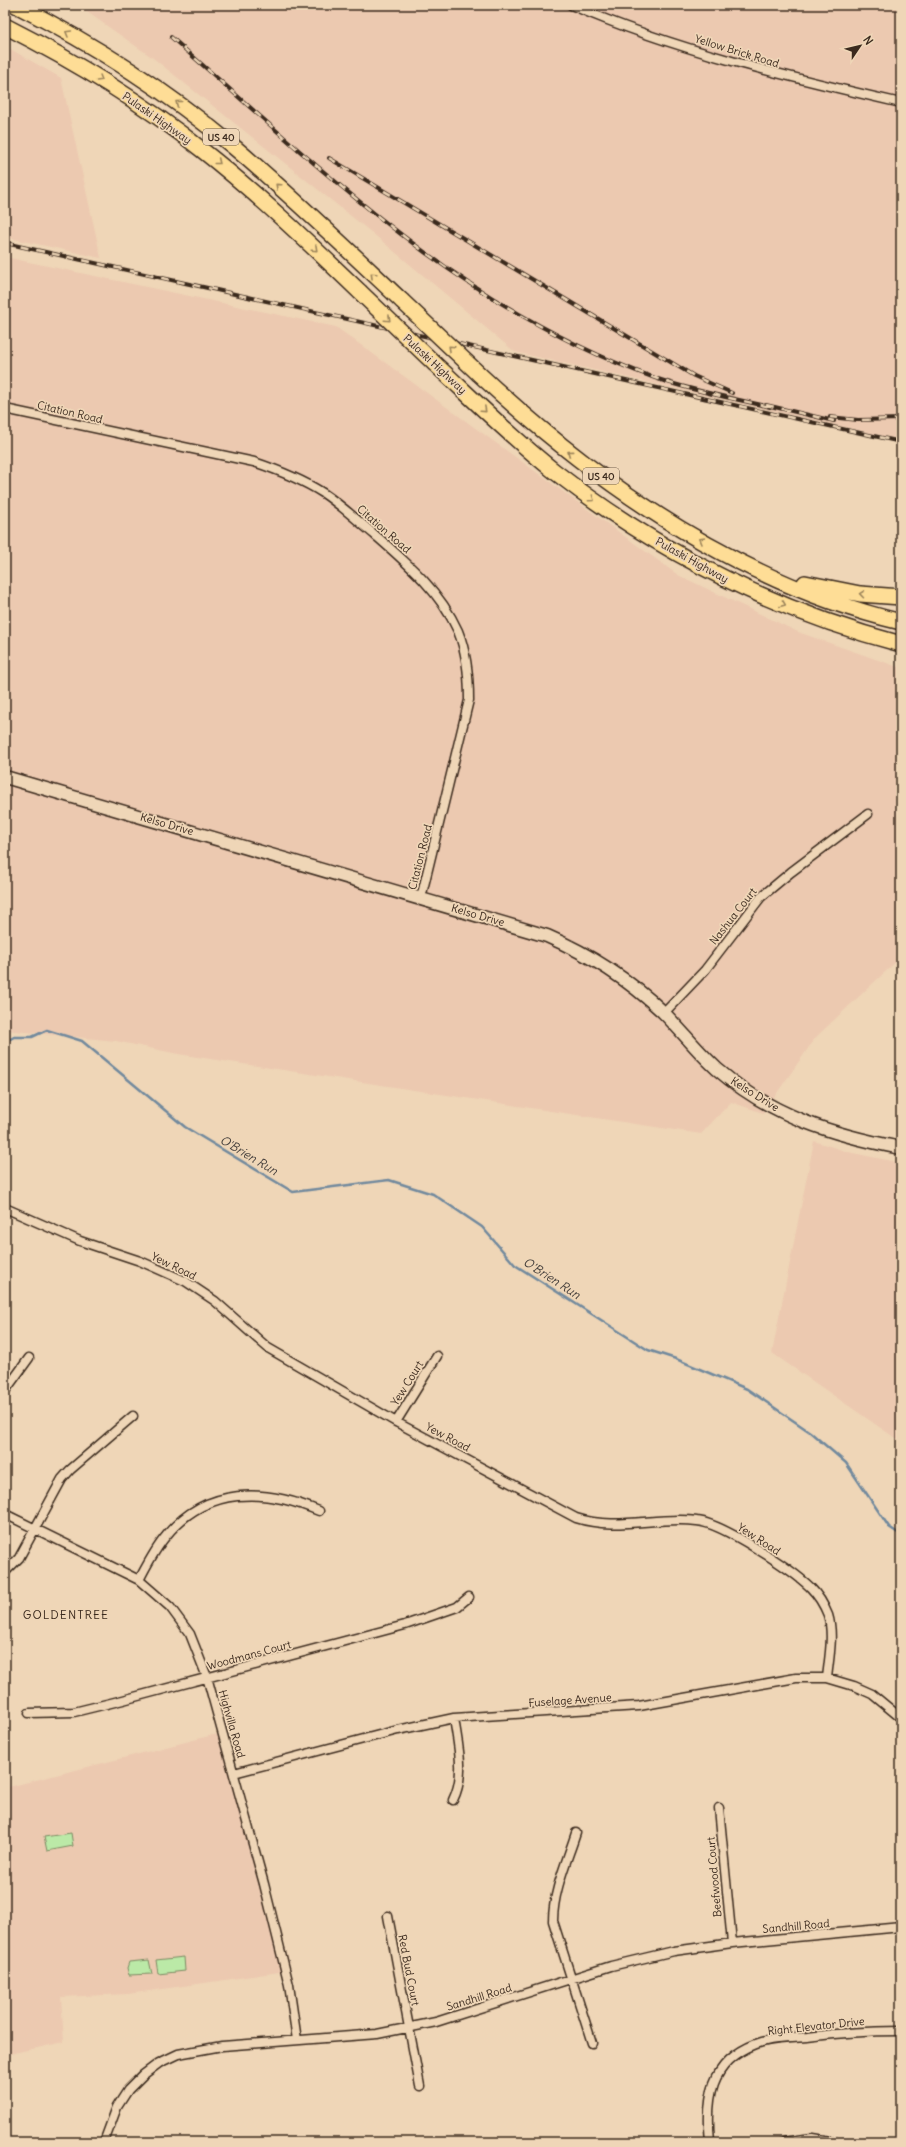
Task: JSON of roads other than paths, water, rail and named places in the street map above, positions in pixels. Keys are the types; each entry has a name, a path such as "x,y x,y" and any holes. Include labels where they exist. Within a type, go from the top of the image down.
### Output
{"highway":[{"name":"Pulaski Highway","path":"16,5 46,20 129,70 200,120 275,183 540,429 606,480 687,532 760,572 836,603 901,622"},
{"name":"Pulaski Highway","path":"5,26 115,88 202,149 270,208 435,364 518,440 592,499 666,547 747,589 850,629 901,644"},
{"path":"747,589 760,572 860,594 901,597"}],"street":[{"name":"Yellow Brick Road","path":"571,5 706,54 782,76 901,103"},
{"name":"Citation Road","path":"5,409 254,462 292,476 322,493 340,506 402,559 436,595 458,631 464,650 468,672 469,700 421,898"},
{"name":"Kelso Drive","path":"5,777 520,926 571,946 588,954 623,977 664,1013 717,1069 750,1094 768,1105 827,1130 854,1139 901,1148"},
{"name":"Nashua Court","path":"664,1013 705,970 760,897 868,814"},
{"name":"Yew Road","path":"5,1208 80,1241 140,1261 184,1281 223,1308 268,1348 396,1422 576,1518 588,1522 606,1524 679,1519 700,1521 726,1530 802,1580 817,1595 828,1615 830,1627 827,1678"},
{"name":"Yew Court","path":"396,1422 437,1356"},
{"path":"5,1391 29,1358"},
{"path":"5,1572 19,1558 56,1488 70,1470 132,1416"},
{"path":"139,1580 156,1550 175,1525 189,1515 217,1500 240,1495 254,1495 300,1503 319,1511"},
{"name":"Highvilla Road","path":"5,1514 139,1580 158,1595 179,1617 190,1634 207,1677 284,1960 297,2040"},
{"name":"Woodmans Court","path":"29,1713 74,1712 207,1677 432,1617 457,1607 469,1597"},
{"name":"Fuselage Avenue","path":"234,1773 398,1730 454,1718 639,1706 796,1678 827,1678 854,1686 872,1694 901,1718"},
{"path":"452,1800 459,1787 460,1776 454,1718"},
{"name":"Beefwood Court","path":"719,1808 732,1943"},
{"path":"576,1833 560,1882 553,1911 553,1921 570,1980 592,2043"},
{"name":"Red Bud Court","path":"388,1916 420,2086"},
{"name":"Sandhill Road","path":"104,2142 117,2107 128,2090 143,2074 159,2063 178,2054 198,2049 377,2034 436,2022 611,1966 674,1951 732,1943 901,1927"},
{"name":"Right Elevator Drive","path":"710,2142 707,2114 712,2088 722,2068 730,2059 747,2048 763,2042 794,2038 849,2032 901,2031"},
{"path":"784,2142 812,2138 836,2142"}],"waterway":[{"name":"O'Brien Run","path":"5,1042 14,1037 32,1037 47,1030 82,1041 185,1127 293,1192 389,1180 433,1194 482,1227 515,1265 648,1350 676,1359 747,1389 810,1432 846,1463 889,1527 901,1535"}],"railway":[{"path":"171,37 339,185 397,231 456,274 519,314 585,349 655,378 698,391 770,407"},
{"path":"329,158 694,376 732,393"},
{"path":"5,243 901,442"},
{"path":"766,405 834,421"},
{"path":"830,417 858,420 901,419"}],"district":[{"name":"GOLDENTREE","path":"66,1614"}]}
